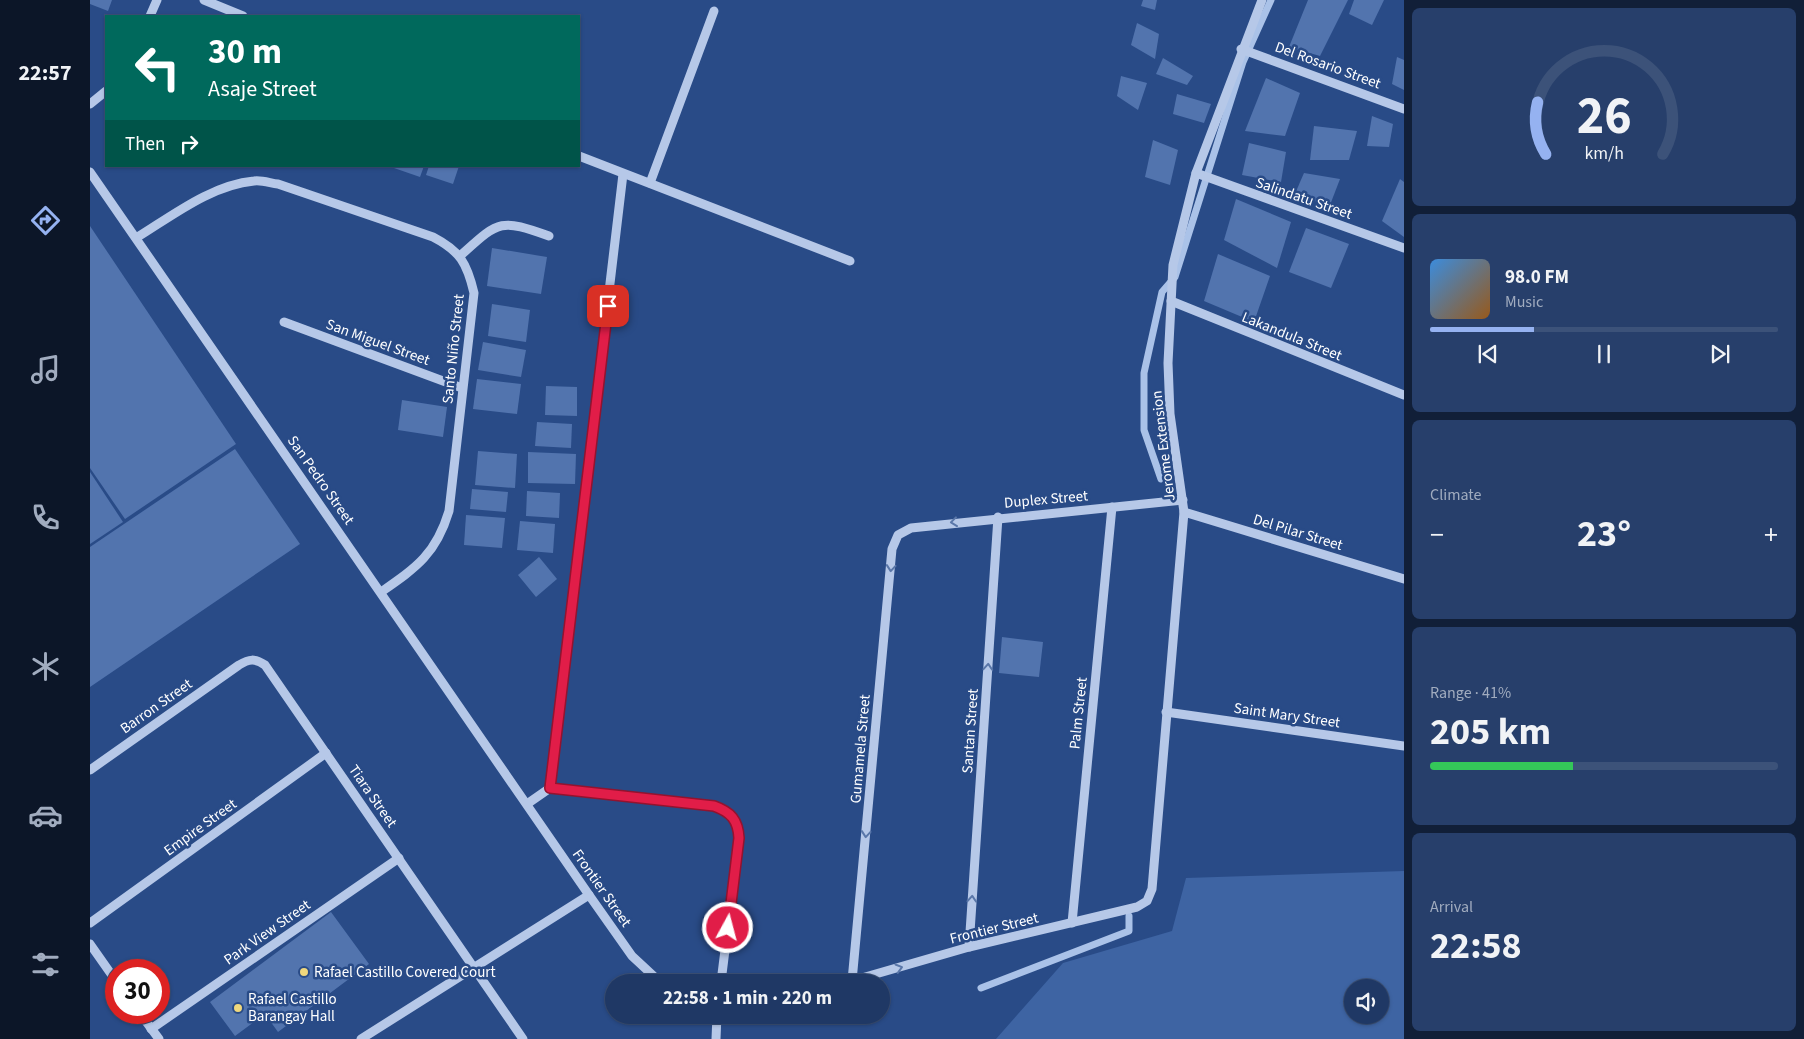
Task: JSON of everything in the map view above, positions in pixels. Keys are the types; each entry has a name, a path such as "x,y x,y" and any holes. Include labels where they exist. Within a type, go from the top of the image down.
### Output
{"street":[{"path":"150,15 157,0"},
{"path":"204,0 241,15"},
{"name":"Jerome Extension","path":"1146,901 1152,889 1154,877 1166,712 1184,512 1170,414 1168,363 1173,265 1198,175 1262,0"},
{"path":"650,182 714,11"},
{"name":"Del Rosario Street","path":"1243,49 1404,109"},
{"path":"90,104 105,92"},
{"path":"580,156 850,261"},
{"name":"San Pedro Street","path":"90,172 527,804"},
{"path":"550,788 624,174"},
{"name":"Salindatu Street","path":"1198,175 1404,248"},
{"name":"Santo Niño Street","path":"136,238 202,198 232,186 256,181 278,184 433,237 449,245 460,256 470,275 474,293 449,511 441,536 428,555 410,573 382,592"},
{"path":"460,256 489,230 498,225 518,225 549,236"},
{"name":"Lakandula Street","path":"1171,299 1404,395"},
{"name":"San Miguel Street","path":"284,322 462,388"},
{"name":"Duplex Street","path":"910,528 998,517 1183,500"},
{"name":"Palm Street","path":"1072,922 1112,507"},
{"name":"Del Pilar Street","path":"1184,512 1404,580"},
{"name":"Santan Street","path":"969,947 998,517"},
{"name":"Gumamela Street","path":"851,974 892,549 898,535 910,528"},
{"name":"Tiara Street","path":"239,665 247,660 258,660 265,665 523,1039"},
{"name":"Barron Street","path":"90,770 239,665"},
{"name":"Saint Mary Street","path":"1166,712 1404,746"},
{"name":"Empire Street","path":"90,923 326,753"},
{"path":"527,804 550,788 714,806 725,810 734,817 738,826 739,838 722,974"},
{"name":"Frontier Street","path":"527,804 632,956 651,974"},
{"name":"Park View Street","path":"151,1029 399,858"},
{"path":"361,1039 589,895"},
{"name":"Frontier Street","path":"877,974 969,947 1137,907 1146,901"},
{"path":"90,944 105,965"},
{"path":"147,1024 159,1039"},
{"path":"716,1039 717,1024"}],"shaded area":[{"path":"1404,871 1404,1039 996,1039 1063,963 1172,931 1186,878"}],"building":[{"path":"90,0 112,0 108,11 90,4"},
{"path":"1143,0 1157,0 1155,10 1141,6"},
{"path":"1308,0 1348,0 1320,56 1289,47"},
{"path":"1354,0 1384,0 1372,25 1349,14"},
{"path":"1137,23 1159,34 1155,59 1131,45"},
{"path":"1397,57 1404,60 1404,90 1392,84"},
{"path":"1163,58 1193,76 1187,85 1156,74"},
{"path":"1121,76 1147,83 1138,110 1117,96"},
{"path":"1266,78 1300,93 1285,136 1245,131"},
{"path":"1177,94 1211,104 1204,123 1173,114"},
{"path":"1372,116 1393,124 1389,147 1367,146"},
{"path":"1314,126 1357,131 1349,160 1310,160"},
{"path":"1153,140 1178,150 1170,185 1145,177"},
{"path":"1249,143 1286,152 1281,182 1242,175"},
{"path":"394,167 424,167 420,177"},
{"path":"429,167 459,167 453,184 426,175"},
{"path":"1304,173 1340,179 1330,205 1294,196"},
{"path":"1400,179 1404,182 1404,237 1382,221"},
{"path":"1236,199 1291,222 1277,268 1224,240"},
{"path":"90,226 236,444 125,519 90,468"},
{"path":"1306,228 1349,244 1331,288 1289,272"},
{"path":"492,248 547,257 541,294 487,286"},
{"path":"1218,254 1270,276 1254,322 1204,301"},
{"path":"492,304 530,310 526,342 488,336"},
{"path":"483,342 526,350 521,377 478,370"},
{"path":"477,379 521,384 517,414 473,409"},
{"path":"546,386 577,387 577,416 545,415"},
{"path":"402,400 447,407 443,437 398,430"},
{"path":"537,422 572,424 571,448 535,446"},
{"path":"235,449 300,544 90,687 90,547"},
{"path":"478,451 517,454 515,488 475,485"},
{"path":"528,452 576,454 575,484 528,483"},
{"path":"90,472 123,522 90,544"},
{"path":"472,489 508,492 506,512 470,509"},
{"path":"527,491 560,493 559,518 526,516"},
{"path":"466,515 505,518 502,548 464,545"},
{"path":"520,521 555,524 553,553 517,550"},
{"path":"539,557 557,579 536,597 518,575"},
{"path":"1002,637 1043,642 1039,677 999,673"},
{"name":"Rafael Castillo Covered Court","path":"331,912 369,964 278,1032 265,1014 235,1036 210,1002"}],"waterway":[{"path":"1161,479 1144,430 1144,373 1162,292 1175,277 1243,62 1271,0"},
{"path":"981,988 1129,931 1129,916"}],"place":[{"name":"Rafael Castillo Covered Court","path":"304,972"},
{"name":"Rafael Castillo Barangay Hall","path":"238,1008"}],"route":[{"path":"608,306 550,788 714,806 725,810 734,817 738,826 739,838 728,928"}]}
